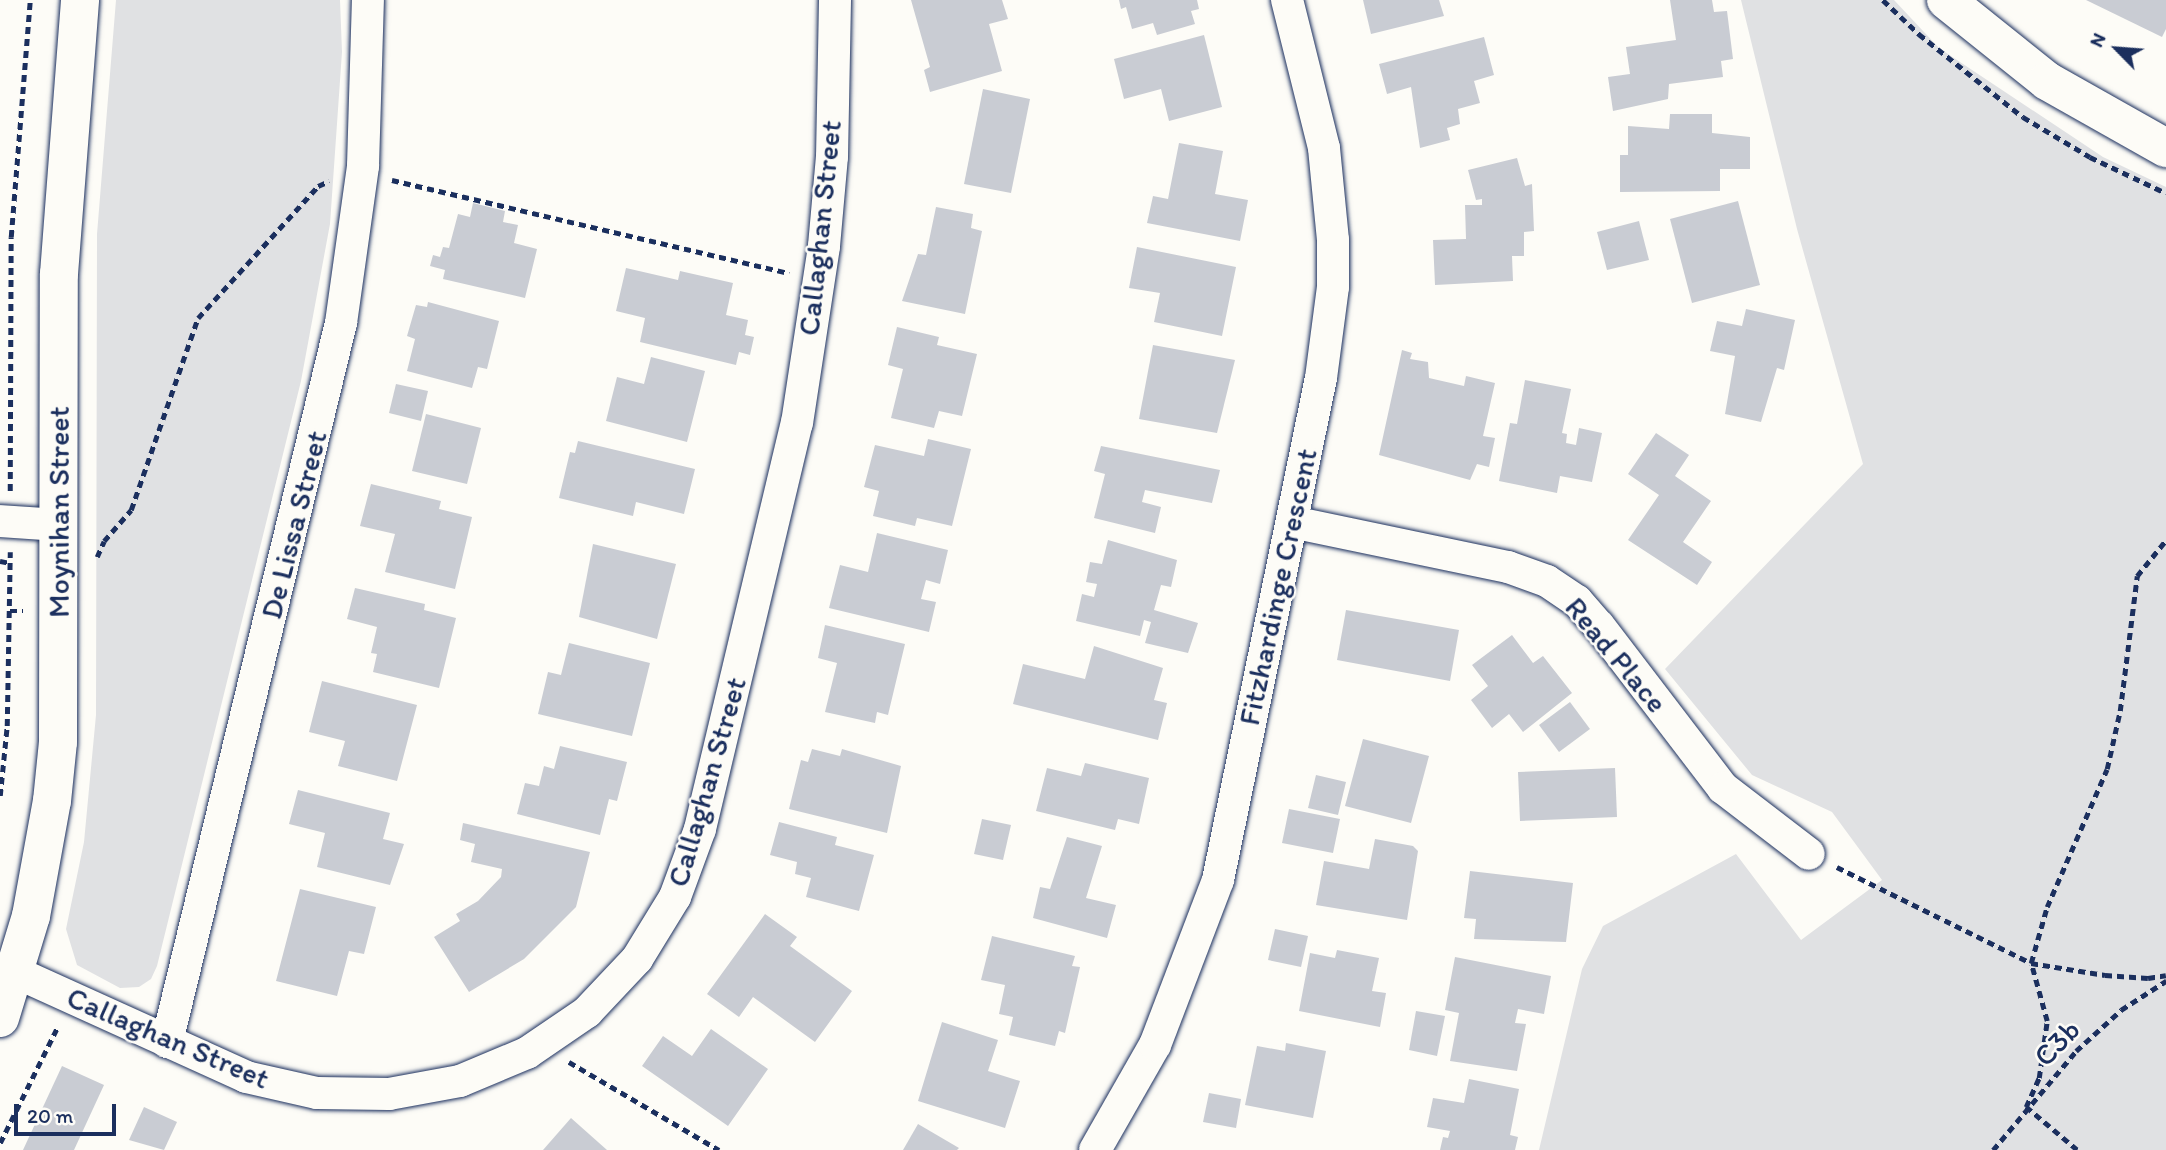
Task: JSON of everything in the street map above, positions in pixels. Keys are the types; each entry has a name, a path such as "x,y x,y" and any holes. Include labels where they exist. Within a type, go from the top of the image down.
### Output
{"street":[{"name":"Moynihan Street","path":"0,1018 15,972 52,800 58,742 59,274 80,0"},
{"name":"De Lissa Street","path":"167,1042 341,323 363,166 369,0"},
{"name":"Callaghan Street","path":"15,972 246,1077 317,1093 389,1094 460,1081 547,1040 587,1012 637,959 675,897 700,829 797,424 829,195 835,0"},
{"name":"Fitzhardinge Crescent","path":"1095,1150 1155,1045 1217,880 1321,378 1333,286 1333,240 1324,148 1287,0"},
{"path":"1945,0 2047,81 2166,148"},
{"path":"5,522 58,525"},
{"name":"Read Place","path":"1292,522 1508,567 1556,586 1577,601 1599,626 1723,788 1809,854"}],"path":[{"path":"0,796 7,726 10,563 5,522 11,237 30,0"},
{"path":"2077,1150 2026,1107 2039,1078 2047,1021 2031,963 2047,907 2107,769 2120,711 2129,616 2137,576 2166,540"},
{"path":"0,561 10,563"},
{"path":"1809,854 2031,963 2105,975 2166,975"},
{"name":"C3b","path":"1993,1150 2026,1107 2121,1010 2166,981"},
{"path":"0,1143 72,999"},
{"path":"547,1040 559,1056 600,1084 719,1150"}],"shaded area":[{"path":"116,0 340,0 342,52 330,224 301,381 157,966 151,979 139,987 120,988 77,965 66,929 84,842 96,715 97,234"},
{"path":"1741,0 1894,0 1939,48 2103,157 2166,187 2166,1150 1539,1150 1582,969 1603,926 1736,854 1801,940 1882,880 1832,812 1752,775 1665,669 1863,464 1797,229"}],"building":[{"path":"911,0 1002,0 1008,19 989,24 1002,71 930,92 924,70 930,67"},
{"path":"1119,0 1197,0 1199,9 1191,11 1195,24 1157,35 1153,23 1132,29 1126,7 1121,9"},
{"path":"1363,0 1439,0 1444,16 1371,34"},
{"path":"1670,0 1712,0 1714,12 1727,11 1733,59 1721,61 1723,77 1669,84 1668,99 1613,111 1608,77 1630,74 1626,47 1676,40"},
{"path":"2086,0 2166,0 2166,29 2162,37"},
{"path":"1204,35 1222,107 1169,121 1161,89 1124,99 1114,59"},
{"path":"1484,37 1494,75 1474,81 1480,103 1458,109 1460,124 1447,128 1450,140 1420,148 1411,87 1387,94 1379,64"},
{"path":"983,89 1030,99 1011,193 964,184"},
{"path":"1670,114 1712,114 1712,133 1750,137 1750,169 1720,169 1720,191 1620,192 1620,155 1628,155 1628,126 1669,129"},
{"path":"1179,143 1223,151 1215,194 1248,200 1240,241 1147,223 1153,196 1168,199"},
{"path":"1517,158 1525,186 1532,184 1534,231 1524,232 1524,256 1512,256 1513,281 1435,285 1433,240 1466,239 1465,205 1482,205 1482,199 1476,200 1468,170"},
{"path":"1738,201 1760,285 1692,303 1670,219"},
{"path":"473,203 505,211 503,222 518,225 514,243 537,249 525,298 443,279 445,270 430,266 433,255 440,257 443,247 449,248 458,214 470,217"},
{"path":"936,207 973,214 971,228 982,231 965,314 902,301 918,254 926,255"},
{"path":"1639,221 1649,260 1607,270 1597,232"},
{"path":"1137,247 1236,267 1222,336 1154,322 1160,293 1129,288"},
{"path":"626,268 678,280 680,271 733,283 726,315 748,320 745,335 754,337 750,355 739,352 736,365 640,342 645,318 616,311"},
{"path":"428,302 499,321 487,369 478,367 472,388 407,371 415,339 407,336 416,305 427,307"},
{"path":"1746,309 1795,320 1784,370 1777,368 1761,422 1725,414 1735,356 1710,351 1717,321 1742,326"},
{"path":"897,327 939,337 937,345 977,354 962,416 939,411 934,428 891,418 903,369 888,365"},
{"path":"1153,345 1235,360 1217,433 1139,419"},
{"path":"1402,350 1412,353 1410,359 1428,362 1429,378 1464,386 1466,376 1495,383 1483,436 1495,438 1489,467 1477,464 1470,480 1379,455"},
{"path":"651,357 705,371 687,442 606,421 617,377 644,384"},
{"path":"1525,380 1571,389 1562,433 1567,434 1566,443 1576,445 1579,428 1602,433 1592,482 1560,476 1557,493 1499,481 1510,423 1517,424"},
{"path":"396,384 428,391 421,421 389,413"},
{"path":"426,414 481,428 467,484 412,471"},
{"path":"1656,433 1689,455 1675,476 1711,501 1683,542 1712,562 1697,585 1628,540 1659,495 1628,474"},
{"path":"928,439 971,449 952,526 917,518 915,526 873,516 879,491 864,487 875,445 924,456"},
{"path":"578,441 695,469 684,514 636,502 633,516 559,498 570,452 575,453"},
{"path":"1101,446 1220,470 1212,503 1145,490 1142,502 1161,507 1155,533 1094,518 1105,474 1094,471"},
{"path":"371,484 441,501 439,509 472,517 455,589 385,572 395,534 360,526"},
{"path":"877,533 948,550 940,584 926,580 921,599 936,602 929,632 829,608 840,565 868,572"},
{"path":"1108,540 1177,560 1171,587 1161,585 1154,610 1198,623 1188,653 1145,643 1151,622 1144,620 1140,636 1076,621 1082,594 1094,597 1097,584 1086,582 1090,562 1102,564"},
{"path":"593,544 676,564 657,639 579,617"},
{"path":"355,588 425,604 424,610 456,618 439,688 373,672 377,654 371,653 377,627 347,619"},
{"path":"1346,610 1459,630 1450,681 1337,660"},
{"path":"825,625 905,644 888,715 877,712 875,723 825,712 837,663 818,658"},
{"path":"1512,635 1533,663 1543,656 1572,693 1523,732 1509,714 1492,728 1471,700 1488,686 1472,665"},
{"path":"569,643 650,663 632,736 538,714 548,672 561,675"},
{"path":"1094,646 1163,668 1154,700 1167,703 1158,740 1013,704 1023,664 1085,679"},
{"path":"322,681 417,705 397,781 338,766 345,741 309,732"},
{"path":"1570,702 1590,729 1559,752 1539,725"},
{"path":"1363,739 1429,756 1411,823 1345,806"},
{"path":"560,746 627,762 617,801 609,799 600,835 517,814 525,783 539,786 544,766 554,769"},
{"path":"812,749 840,756 842,749 901,766 887,833 789,809 801,760 808,762"},
{"path":"1085,763 1149,778 1139,824 1118,819 1115,830 1036,811 1047,768 1081,776"},
{"path":"1615,768 1617,817 1520,821 1518,772"},
{"path":"1316,775 1346,782 1338,815 1308,808"},
{"path":"298,790 390,813 383,839 404,844 390,885 317,867 325,833 289,824"},
{"path":"1289,809 1340,819 1333,853 1282,843"},
{"path":"982,819 1011,825 1003,860 974,854"},
{"path":"779,822 837,837 835,845 874,855 859,911 806,897 811,878 795,874 797,862 770,855"},
{"path":"463,823 590,852 576,907 524,959 469,992 434,937 460,921 456,914 478,901 501,877 502,869 471,862 475,844 460,840"},
{"path":"1067,837 1102,846 1086,898 1116,905 1107,938 1033,918 1040,887 1050,889"},
{"path":"1375,839 1413,846 1418,851 1407,920 1316,905 1324,861 1369,869"},
{"path":"1470,871 1573,883 1566,942 1474,939 1476,919 1464,918"},
{"path":"300,889 376,907 364,954 349,951 337,996 276,981"},
{"path":"765,914 797,937 790,946 852,991 815,1042 753,997 739,1017 707,994"},
{"path":"1275,929 1308,936 1301,967 1268,960"},
{"path":"992,936 1075,956 1072,966 1080,967 1065,1033 1059,1031 1055,1046 1009,1035 1013,1017 999,1014 1005,985 981,980"},
{"path":"1337,950 1379,958 1372,991 1386,993 1380,1027 1299,1011 1310,953 1335,958"},
{"path":"1455,957 1551,976 1544,1014 1518,1009 1515,1023 1526,1024 1517,1071 1450,1061 1459,1013 1445,1010"},
{"path":"1416,1011 1445,1016 1437,1056 1409,1050"},
{"path":"942,1022 998,1040 988,1071 1020,1081 1005,1128 918,1101"},
{"path":"711,1029 768,1069 728,1126 642,1066 663,1036 692,1056"},
{"path":"1286,1043 1326,1051 1313,1118 1245,1105 1257,1046 1285,1051"},
{"path":"62,1066 104,1085 74,1150 23,1150"},
{"path":"1469,1079 1519,1089 1510,1135 1518,1137 1515,1150 1440,1150 1443,1137 1448,1138 1450,1131 1427,1127 1433,1098 1464,1103"},
{"path":"1209,1093 1241,1099 1236,1128 1203,1122"},
{"path":"144,1107 177,1122 164,1150 129,1140"},
{"path":"571,1118 607,1150 543,1150"},
{"path":"918,1124 959,1148 903,1150"}]}
